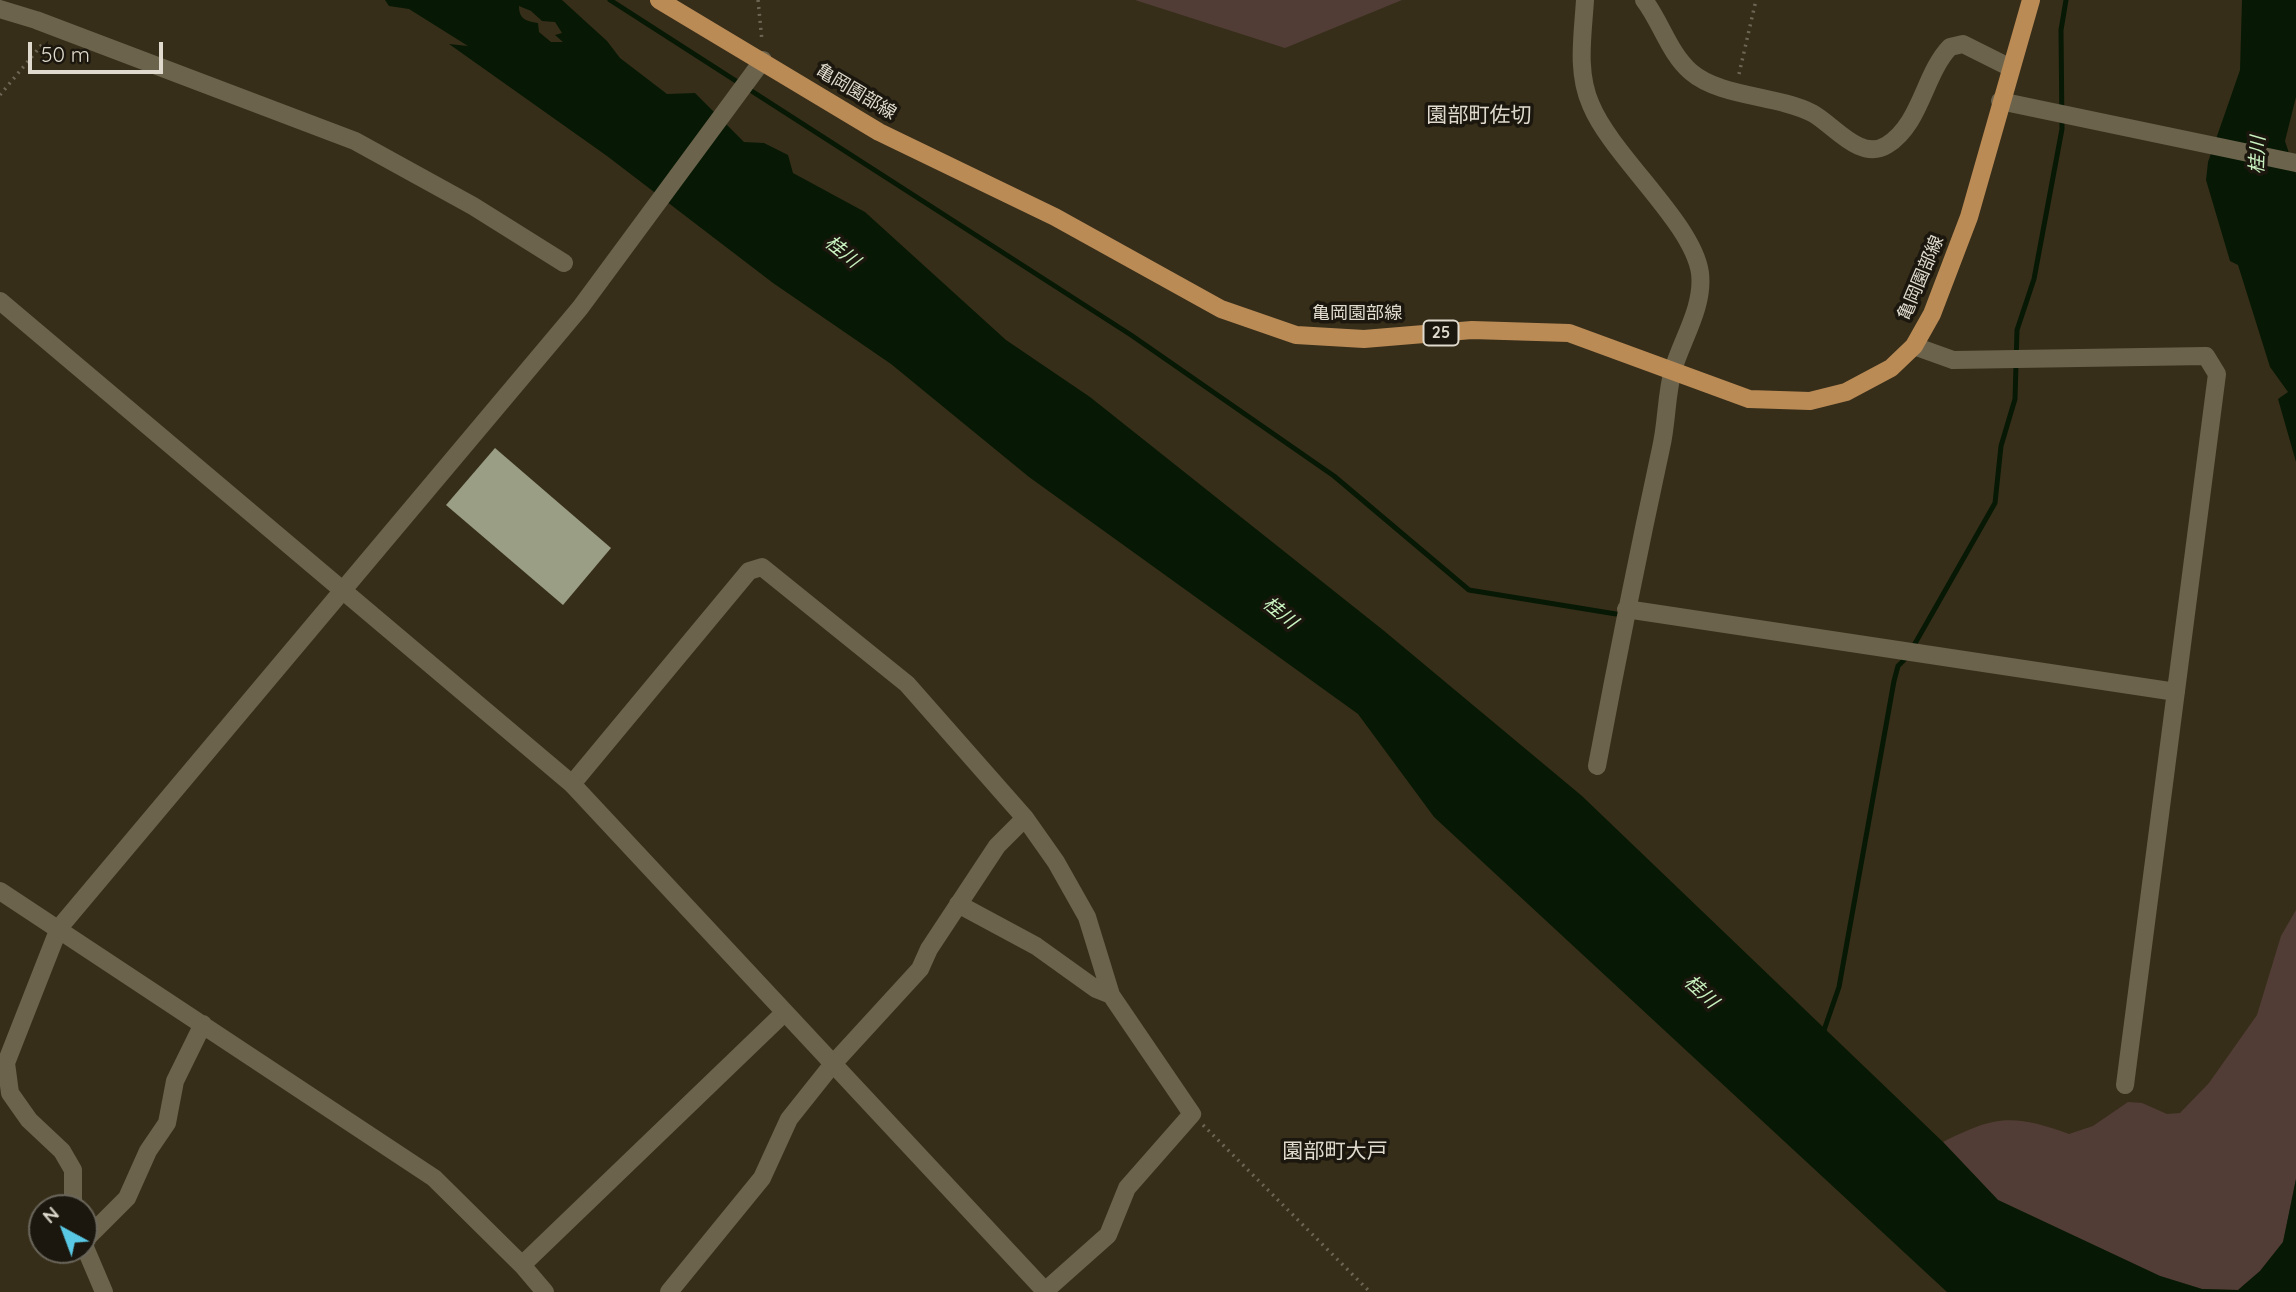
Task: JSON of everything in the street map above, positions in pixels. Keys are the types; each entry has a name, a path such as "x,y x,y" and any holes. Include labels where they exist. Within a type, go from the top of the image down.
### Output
{"main road":[{"name":"亀岡園部線","path":"659,0 760,64 878,132 1055,217 1221,309 1296,335 1364,339 1472,330 1569,333 1749,399 1810,401 1846,392 1880,374 1914,346 1932,314 1969,216 2031,0"}],"street":[{"path":"1585,0 1581,69 1590,104 1601,125 1682,233 1700,274 1693,318 1673,370 1665,430 1626,609 1597,766"},
{"path":"1644,0 1678,58 1703,80 1780,100 1814,114 1856,145 1872,149 1886,146 1900,132 1950,47 1963,44 2011,68"},
{"path":"0,9 36,19 355,141 473,206 564,263"},
{"path":"73,1194 73,1170 62,1151 29,1120 10,1093 6,1063 59,928 580,308 760,64"},
{"path":"2000,101 2296,163"},
{"path":"0,301 572,784 1046,1291 1108,1235 1127,1188 1192,1114 1111,995 1087,917 1025,818 907,684 762,567 750,571 572,784"},
{"path":"1914,346 1953,360 2206,356 2217,374 2125,1086"},
{"path":"1626,609 2176,692"},
{"path":"670,1292 762,1178 789,1119 832,1065 920,970 929,949 997,846 1025,818"},
{"path":"0,891 434,1178 522,1265 545,1292"},
{"path":"958,904 1036,946 1096,989 1111,995"},
{"path":"522,1265 784,1013"},
{"path":"98,1228 127,1198 148,1151 167,1123 175,1081 202,1024"},
{"path":"93,1264 104,1292"}],"path":[{"path":"758,0 760,64"},
{"path":"1735,90 1754,19 1756,0"},
{"path":"0,95 47,38"},
{"path":"1192,1114 1370,1292"}],"shaded area":[{"path":"1135,0 1402,0 1285,48"},
{"path":"2296,910 2296,1179 2283,1242 2260,1271 2238,1290 2202,1289 2160,1276 1998,1200 1943,1142 1977,1127 2005,1120 2034,1123 2069,1134 2093,1126 2128,1102 2142,1103 2167,1114 2180,1113 2209,1083 2257,1015 2281,936"}],"water":[{"name":"桂川","path":"385,0 562,0 607,41 620,58 667,94 695,93 744,142 764,143 788,155 793,173 865,212 1006,340 1090,397 1383,630 1582,796 1943,1142 1998,1200 2160,1276 2202,1289 2238,1290 2260,1271 2283,1242 2296,1179 2296,1292 1947,1292 1434,817 1358,714 1029,477 891,364 773,283 607,156 449,44 468,46 409,9 389,6","holes":["519,6 531,11 542,21 555,22 562,33 555,35 563,42 551,42 539,32 538,23 522,17"]},
{"name":"桂川","path":"2242,0 2296,0 2296,97 2285,141 2296,174 2296,462 2278,399 2288,392 2270,367 2238,265 2230,261 2206,180 2208,162 2240,70"}],"building":[{"path":"495,448 611,548 563,605 446,505"}],"waterway":[{"path":"610,0 1131,335 1334,476 1469,590 1616,614"},
{"path":"1913,647 1995,503 2001,446 2015,399 2017,330 2034,279 2062,129 2061,30 2066,0"},
{"path":"1822,1036 1839,987 1894,681 1898,666 1908,656"}],"district":[{"name":"園部町佐切","path":"1479,116"},
{"name":"園部町大戸","path":"1335,1152"}]}
